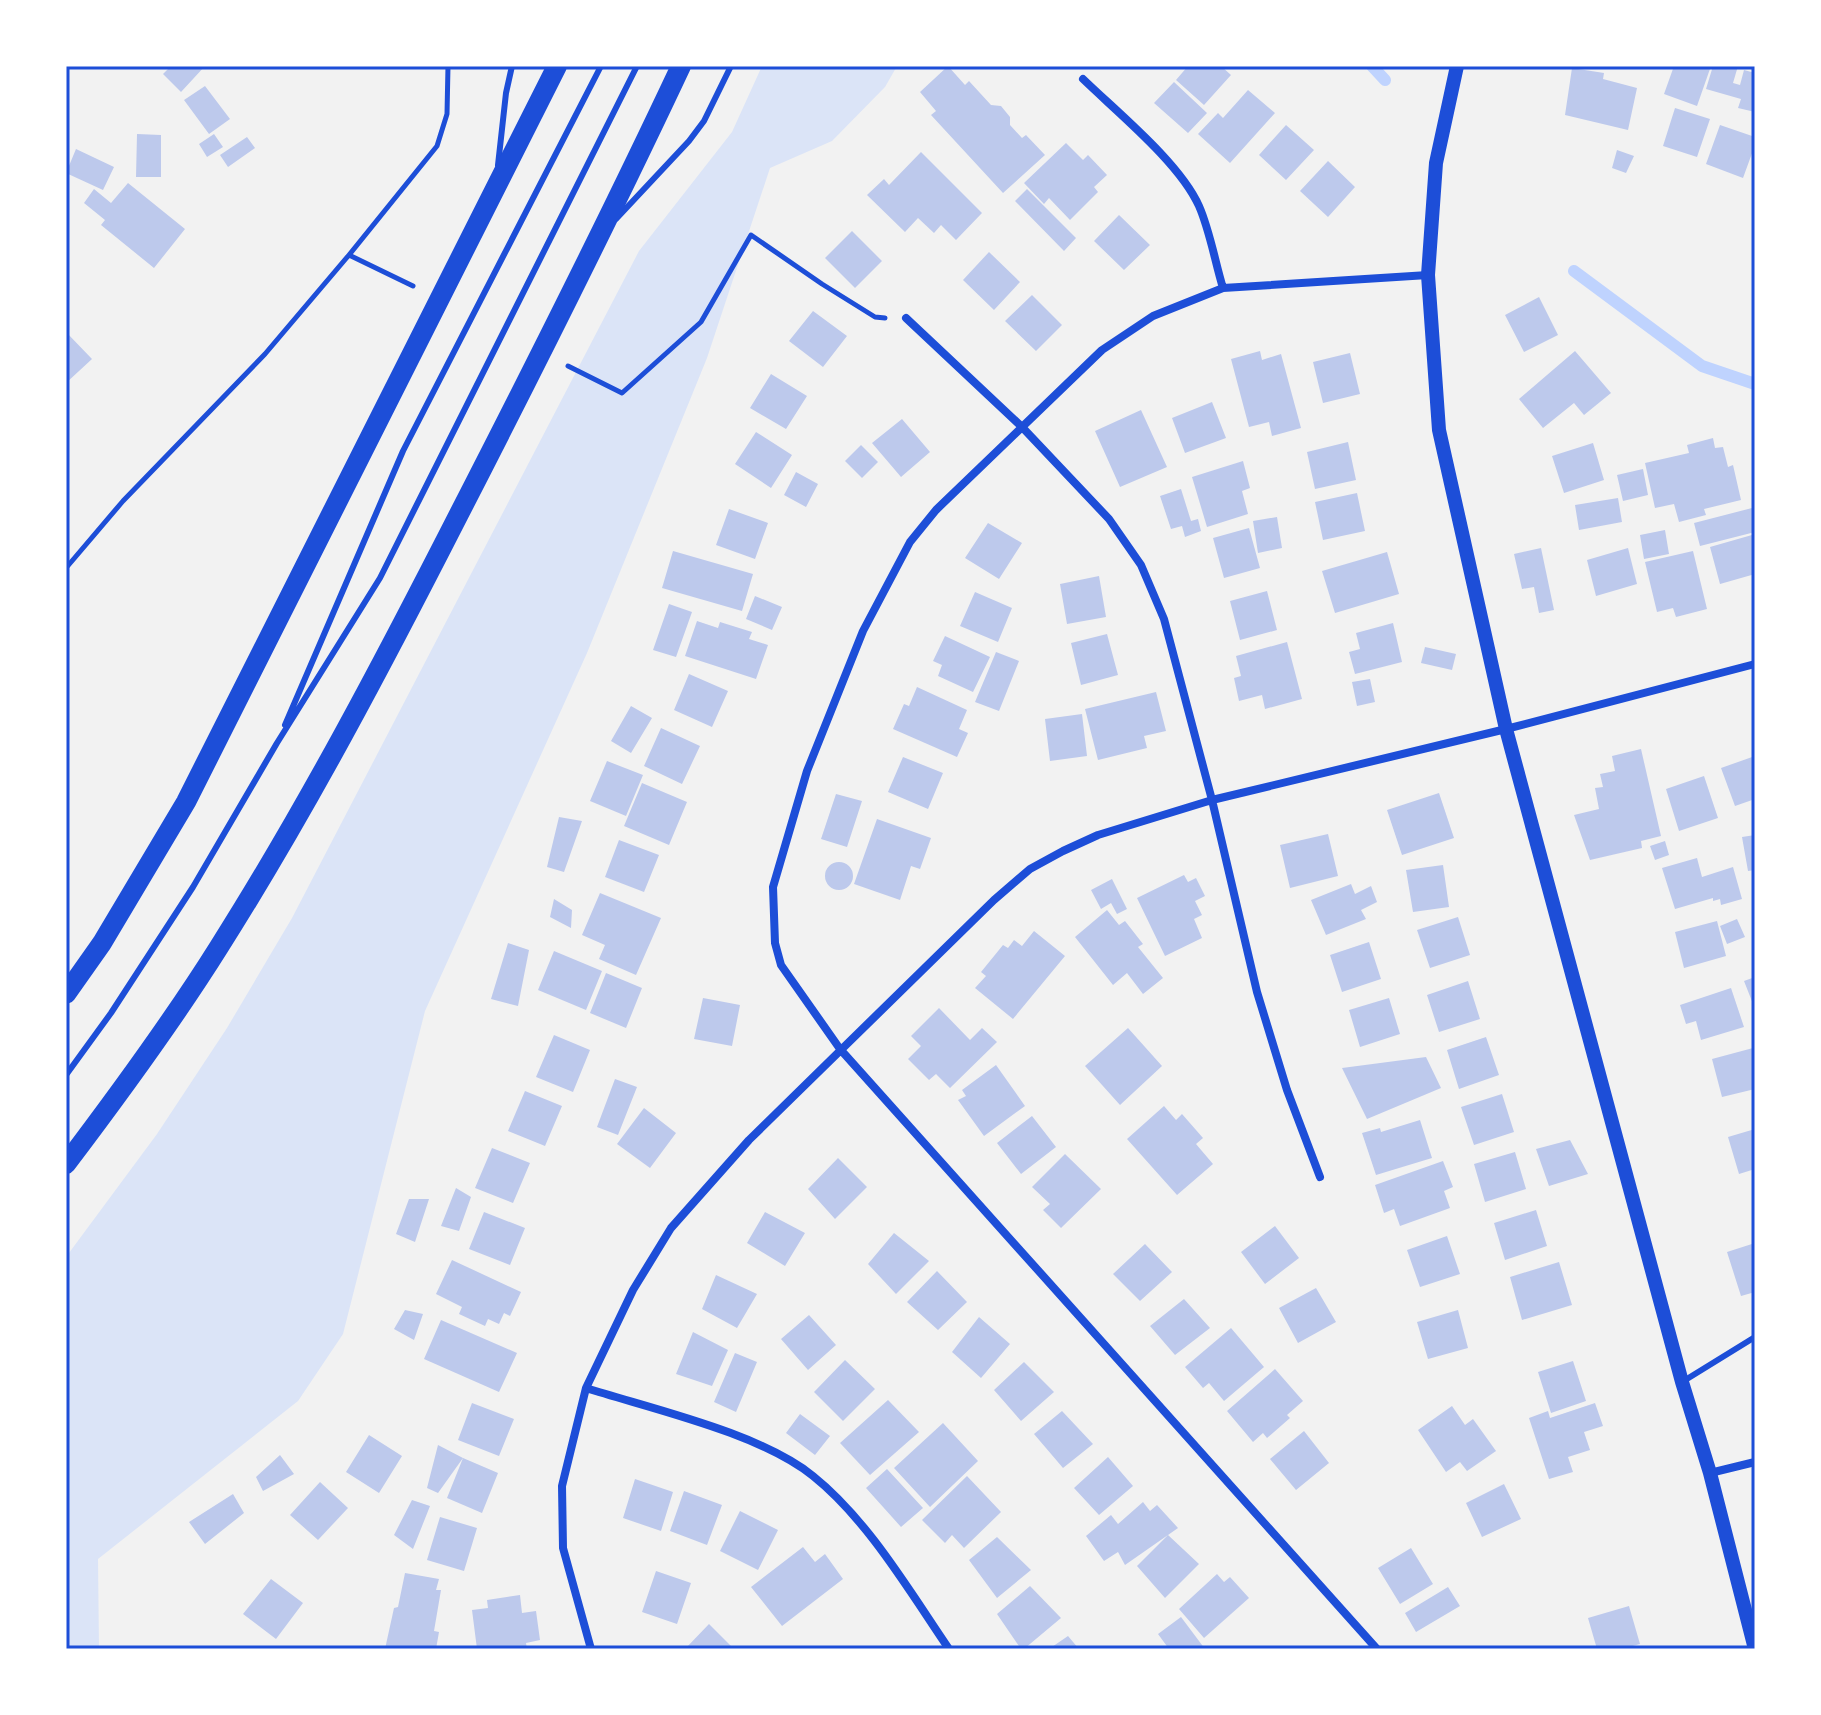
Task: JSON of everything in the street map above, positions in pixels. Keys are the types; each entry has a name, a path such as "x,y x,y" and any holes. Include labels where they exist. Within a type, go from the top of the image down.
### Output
{"main road":[{"path":"66,994 102,943 186,802 557,66"},
{"path":"66,1164 113,1103 218,949 282,843 413,603 602,234 681,66"}],"street":[{"path":"1457,66 1436,163 1428,275 1439,430 1506,729 1682,1382 1710,1473 1755,1649"},
{"path":"1083,79 1167,162 1184,183 1198,204 1223,288"},
{"path":"1377,1649 840,1049 781,965 775,943 773,887 807,771 863,631 910,542 936,510 1102,350 1153,316 1223,288 1428,275"},
{"path":"906,318 1022,427 1109,519 1141,565 1164,619 1212,800 1257,992 1287,1090 1320,1177"},
{"path":"591,1649 563,1548 562,1486 586,1388 633,1290 671,1228 749,1140 994,900 1030,869 1098,835 1212,800 1506,729 1755,664"},
{"path":"586,1388 750,1442 781,1455 814,1476 846,1508 884,1555 949,1649"},
{"path":"1710,1473 1755,1462"}],"lane":[{"path":"495,189 512,66"},
{"path":"277,743 403,451 601,66"},
{"path":"66,1075 111,1013 193,887 277,743 380,578 637,66"},
{"path":"602,234 689,141 704,121 731,66"},
{"path":"1682,1382 1755,1337"}],"path":[{"path":"66,568 123,501 265,354 437,146 447,114 448,66"},
{"path":"622,393 701,322 751,235 875,317 906,318"},
{"path":"349,255 359,258"}],"shaded area":[{"path":"762,66 897,66 885,87 832,141 770,168 707,358 587,653 425,1011 343,1334 298,1401 98,1559 99,1649 66,1649 66,1257 157,1134 227,1028 292,918 639,251 732,132"}],"building":[{"path":"171,66 205,66 181,92 163,74"},
{"path":"948,66 965,85 969,81 991,105 1001,106 1010,117 1010,125 1022,138 1026,135 1045,155 1003,193 931,115 936,111 920,92"},
{"path":"1188,66 1221,66 1231,75 1204,105 1176,80"},
{"path":"1674,66 1711,66 1697,106 1664,94"},
{"path":"1713,66 1738,66 1733,83 1740,85 1744,70 1755,73 1755,112 1738,108 1741,99 1706,89"},
{"path":"1572,68 1604,73 1603,79 1637,88 1628,130 1565,115"},
{"path":"1174,82 1207,113 1188,133 1154,103"},
{"path":"205,86 230,119 209,134 184,100"},
{"path":"1248,90 1275,113 1230,163 1198,134 1218,113 1223,118"},
{"path":"1675,108 1710,119 1697,157 1663,146"},
{"path":"1286,125 1314,150 1286,180 1259,155"},
{"path":"1720,125 1755,137 1743,178 1706,164"},
{"path":"137,134 161,135 161,177 136,177"},
{"path":"214,134 223,147 207,157 199,144"},
{"path":"247,137 255,148 228,167 220,155"},
{"path":"1066,143 1083,160 1088,155 1107,175 1094,187 1098,192 1070,220 1049,198 1044,204 1024,183"},
{"path":"76,149 114,167 103,190 66,173"},
{"path":"1617,150 1634,156 1626,173 1612,168"},
{"path":"921,152 982,213 956,240 941,225 934,233 918,218 905,232 867,195 884,179 889,185"},
{"path":"1328,161 1355,187 1328,217 1300,191"},
{"path":"128,183 185,229 154,268 101,225 105,220 84,203 94,189 111,203"},
{"path":"1027,189 1076,238 1064,251 1015,201"},
{"path":"1119,215 1150,245 1124,270 1094,241"},
{"path":"852,231 882,261 855,288 825,258"},
{"path":"989,252 1020,282 994,310 963,280"},
{"path":"1032,295 1062,325 1036,351 1005,321"},
{"path":"1539,297 1558,335 1524,352 1505,315"},
{"path":"813,311 847,336 823,367 789,341"},
{"path":"66,332 92,359 66,383"},
{"path":"1260,351 1262,360 1281,354 1301,428 1272,436 1269,422 1249,427 1231,359"},
{"path":"1575,351 1611,393 1584,415 1574,403 1543,428 1519,399"},
{"path":"1350,353 1360,394 1323,403 1313,362"},
{"path":"771,374 807,396 786,429 750,408"},
{"path":"1212,402 1226,438 1185,453 1172,418"},
{"path":"1141,410 1167,467 1120,487 1095,431"},
{"path":"902,419 930,452 901,477 872,443"},
{"path":"756,432 792,455 771,488 735,464"},
{"path":"1713,438 1715,448 1723,447 1728,467 1733,465 1741,500 1704,509 1706,515 1679,522 1674,504 1655,508 1645,463 1689,453 1687,445"},
{"path":"1348,442 1356,480 1315,489 1307,452"},
{"path":"1593,443 1604,480 1564,493 1552,456"},
{"path":"861,445 878,462 862,478 845,461"},
{"path":"1243,461 1250,488 1242,491 1248,514 1207,527 1192,477"},
{"path":"1643,469 1648,495 1623,501 1617,475"},
{"path":"796,472 818,484 806,507 784,495"},
{"path":"1181,489 1191,521 1198,519 1201,531 1185,537 1182,526 1171,529 1160,496"},
{"path":"1357,493 1365,531 1323,540 1315,502"},
{"path":"1618,498 1622,522 1579,530 1575,505"},
{"path":"1752,508 1755,532 1700,546 1694,523"},
{"path":"729,509 768,523 755,559 716,545"},
{"path":"1277,517 1282,548 1258,553 1253,521"},
{"path":"988,523 1022,543 999,579 965,558"},
{"path":"1249,528 1260,568 1224,578 1213,538"},
{"path":"1665,530 1669,554 1644,559 1640,535"},
{"path":"1752,535 1755,574 1720,584 1710,547"},
{"path":"1541,548 1554,610 1539,613 1534,587 1522,589 1514,554"},
{"path":"1628,548 1637,584 1596,596 1587,560"},
{"path":"673,551 753,574 742,611 662,588"},
{"path":"1693,551 1707,609 1676,617 1673,608 1657,612 1645,562"},
{"path":"1387,552 1399,594 1335,613 1322,571"},
{"path":"1099,576 1106,617 1067,624 1060,584"},
{"path":"1267,591 1277,630 1240,640 1230,601"},
{"path":"975,592 1012,608 998,642 960,626"},
{"path":"755,596 782,607 772,630 746,619"},
{"path":"669,604 692,612 676,657 653,650"},
{"path":"697,621 718,628 720,622 752,632 749,639 768,645 756,679 685,656"},
{"path":"1393,623 1402,662 1355,674 1349,652 1360,649 1356,633"},
{"path":"1107,634 1118,675 1081,685 1071,643"},
{"path":"945,636 990,657 973,692 938,676 942,665 933,661"},
{"path":"1287,642 1302,699 1265,709 1262,695 1239,701 1234,678 1241,676 1236,656"},
{"path":"1425,647 1456,654 1452,670 1421,663"},
{"path":"996,652 1019,661 999,711 975,702"},
{"path":"689,674 728,691 712,727 674,710"},
{"path":"1370,679 1375,702 1357,706 1352,682"},
{"path":"917,687 967,710 959,729 968,733 957,757 893,729 904,704 909,706"},
{"path":"1156,692 1166,731 1144,736 1147,748 1098,760 1085,709"},
{"path":"631,706 652,718 631,753 611,741"},
{"path":"1082,714 1087,756 1050,761 1045,719"},
{"path":"661,728 700,746 682,784 644,766"},
{"path":"1641,749 1661,836 1641,841 1642,848 1590,860 1574,815 1599,809 1595,788 1603,787 1600,774 1615,771 1612,756"},
{"path":"1755,756 1755,799 1735,806 1721,768"},
{"path":"903,757 943,773 928,809 888,792"},
{"path":"607,761 643,775 626,816 590,801"},
{"path":"1704,776 1718,818 1679,831 1666,789"},
{"path":"642,783 687,802 669,845 624,826"},
{"path":"1439,793 1454,838 1402,855 1387,810"},
{"path":"836,794 862,801 847,847 821,839"},
{"path":"559,817 582,821 564,872 547,867"},
{"path":"877,819 931,838 920,869 911,866 900,900 854,884"},
{"path":"1328,834 1338,876 1290,888 1280,845"},
{"path":"1755,835 1755,870 1748,871 1742,837"},
{"path":"619,840 659,855 644,892 605,877"},
{"path":"1665,841 1669,855 1655,860 1650,846"},
{"path":"1697,858 1702,877 1733,867 1742,899 1721,905 1720,899 1713,901 1713,898 1675,909 1662,868"},
{"path":"839,862 849,866 853,876 849,886 839,890 829,886 825,876 829,866"},
{"path":"1443,865 1449,907 1413,912 1406,870"},
{"path":"1184,875 1188,882 1196,878 1205,896 1195,901 1202,915 1194,919 1202,938 1165,956 1137,898"},
{"path":"1112,879 1127,909 1117,914 1111,903 1101,909 1091,890"},
{"path":"1351,884 1355,894 1371,886 1377,902 1361,910 1366,919 1326,935 1311,900"},
{"path":"600,893 661,918 636,975 599,959 605,945 582,935"},
{"path":"554,899 572,910 571,928 550,917"},
{"path":"1107,910 1119,925 1125,921 1143,944 1138,947 1163,978 1143,994 1127,973 1113,985 1075,937"},
{"path":"1458,917 1470,955 1430,968 1417,930"},
{"path":"1737,919 1745,937 1727,944 1720,926"},
{"path":"1717,921 1726,956 1684,968 1675,932"},
{"path":"1034,931 1065,956 1013,1019 975,988 986,976 981,972 1003,945 1008,948 1014,940 1022,946"},
{"path":"1369,942 1381,979 1342,992 1330,955"},
{"path":"508,943 529,950 518,1006 491,999"},
{"path":"554,951 602,971 586,1010 538,990"},
{"path":"606,973 642,988 626,1028 590,1013"},
{"path":"1755,977 1755,1009 1744,981"},
{"path":"1468,981 1480,1019 1439,1032 1427,995"},
{"path":"1731,988 1744,1027 1701,1040 1696,1021 1686,1024 1680,1005"},
{"path":"703,998 740,1005 732,1046 694,1039"},
{"path":"1389,998 1400,1034 1360,1047 1349,1010"},
{"path":"939,1008 970,1040 982,1028 997,1042 950,1088 936,1074 929,1080 908,1059 921,1046 911,1036"},
{"path":"1128,1028 1162,1066 1120,1105 1085,1066"},
{"path":"554,1035 590,1050 573,1092 536,1077"},
{"path":"1486,1037 1499,1075 1459,1089 1447,1050"},
{"path":"1753,1048 1755,1089 1722,1097 1712,1059"},
{"path":"1426,1057 1441,1088 1367,1119 1342,1068"},
{"path":"996,1065 1025,1106 984,1136 958,1100 966,1096 962,1090"},
{"path":"615,1079 637,1087 618,1135 597,1127"},
{"path":"525,1091 562,1106 545,1146 508,1131"},
{"path":"1502,1094 1514,1132 1474,1145 1461,1107"},
{"path":"1164,1106 1176,1120 1182,1114 1203,1138 1196,1144 1213,1164 1177,1195 1127,1139"},
{"path":"644,1108 676,1133 650,1168 617,1144"},
{"path":"1032,1116 1056,1147 1021,1174 997,1143"},
{"path":"1420,1120 1432,1158 1376,1175 1362,1133 1380,1128 1381,1132"},
{"path":"1755,1129 1755,1169 1739,1174 1728,1137"},
{"path":"1570,1140 1588,1174 1549,1186 1536,1149"},
{"path":"492,1148 530,1163 513,1203 475,1188"},
{"path":"1515,1152 1526,1189 1485,1202 1474,1164"},
{"path":"1065,1154 1101,1189 1061,1228 1043,1210 1050,1204 1032,1187"},
{"path":"838,1158 867,1187 835,1219 808,1189"},
{"path":"1443,1161 1453,1187 1444,1191 1450,1208 1400,1226 1394,1209 1384,1213 1375,1185"},
{"path":"456,1188 471,1197 459,1231 441,1226"},
{"path":"409,1199 429,1199 415,1242 396,1234"},
{"path":"1536,1210 1547,1246 1505,1260 1494,1223"},
{"path":"484,1212 525,1228 510,1265 469,1249"},
{"path":"765,1212 805,1233 785,1266 747,1243"},
{"path":"1275,1226 1299,1258 1265,1284 1241,1252"},
{"path":"894,1233 929,1261 896,1294 868,1264"},
{"path":"1447,1236 1460,1274 1420,1287 1407,1250"},
{"path":"1755,1243 1755,1292 1741,1296 1727,1252"},
{"path":"1145,1244 1172,1272 1140,1301 1113,1274"},
{"path":"452,1260 521,1292 510,1316 504,1313 499,1324 488,1319 485,1326 459,1314 462,1307 436,1294"},
{"path":"1559,1262 1572,1305 1522,1320 1510,1277"},
{"path":"937,1271 967,1302 938,1330 907,1302"},
{"path":"716,1275 757,1294 737,1328 702,1309"},
{"path":"1316,1288 1336,1322 1298,1343 1279,1308"},
{"path":"1184,1299 1210,1328 1175,1355 1150,1326"},
{"path":"405,1310 423,1314 414,1340 394,1329"},
{"path":"1458,1310 1468,1348 1428,1359 1417,1322"},
{"path":"809,1315 836,1345 808,1370 781,1339"},
{"path":"979,1317 1010,1344 981,1378 952,1352"},
{"path":"441,1320 517,1353 499,1392 424,1359"},
{"path":"1231,1328 1264,1367 1224,1401 1209,1383 1203,1388 1185,1367"},
{"path":"693,1332 728,1350 712,1386 676,1374"},
{"path":"735,1353 757,1362 736,1412 714,1402"},
{"path":"845,1360 875,1389 843,1421 814,1392"},
{"path":"1573,1361 1586,1401 1551,1413 1538,1372"},
{"path":"1024,1362 1054,1392 1021,1421 994,1390"},
{"path":"1275,1369 1303,1401 1287,1415 1290,1418 1267,1438 1263,1433 1253,1442 1227,1411"},
{"path":"888,1400 919,1432 870,1475 840,1443"},
{"path":"472,1403 514,1419 499,1456 458,1440"},
{"path":"1595,1403 1603,1426 1584,1432 1590,1450 1568,1457 1573,1472 1549,1479 1529,1418 1548,1411 1550,1418"},
{"path":"1452,1406 1465,1425 1473,1419 1496,1451 1467,1471 1460,1462 1446,1472 1418,1430"},
{"path":"1062,1411 1093,1444 1063,1468 1034,1434"},
{"path":"800,1414 830,1436 815,1455 786,1433"},
{"path":"943,1423 978,1461 930,1507 894,1468"},
{"path":"1304,1431 1329,1463 1296,1490 1270,1459"},
{"path":"369,1435 402,1456 379,1493 346,1472"},
{"path":"438,1445 463,1458 438,1493 427,1488"},
{"path":"280,1455 294,1474 263,1491 256,1477"},
{"path":"1108,1457 1133,1486 1099,1515 1074,1488"},
{"path":"463,1458 498,1473 482,1513 447,1498"},
{"path":"887,1469 923,1508 901,1527 866,1488"},
{"path":"967,1476 1001,1512 964,1548 952,1535 945,1543 922,1520"},
{"path":"635,1479 673,1492 661,1531 623,1518"},
{"path":"320,1482 348,1508 318,1540 290,1515"},
{"path":"1504,1484 1521,1519 1482,1537 1466,1503"},
{"path":"684,1491 722,1505 707,1545 670,1531"},
{"path":"233,1494 244,1513 205,1544 189,1522"},
{"path":"412,1500 430,1506 413,1549 394,1535"},
{"path":"1143,1502 1150,1511 1157,1505 1178,1528 1125,1565 1118,1552 1104,1561 1086,1536 1111,1515 1118,1524"},
{"path":"740,1511 778,1530 758,1570 720,1551"},
{"path":"440,1517 477,1528 464,1571 427,1560"},
{"path":"1168,1535 1199,1564 1165,1598 1137,1566"},
{"path":"997,1537 1031,1570 997,1598 969,1560"},
{"path":"803,1547 815,1562 825,1554 843,1579 782,1626 751,1587"},
{"path":"1411,1548 1433,1584 1400,1604 1378,1568"},
{"path":"656,1571 691,1583 677,1624 642,1612"},
{"path":"405,1573 439,1579 436,1590 441,1590 434,1631 439,1632 436,1649 385,1649"},
{"path":"1217,1574 1224,1582 1230,1577 1249,1598 1204,1638 1179,1609"},
{"path":"271,1579 303,1603 276,1639 243,1614"},
{"path":"1030,1586 1061,1618 1021,1649 997,1614"},
{"path":"1448,1587 1460,1606 1416,1632 1405,1613"},
{"path":"520,1595 522,1613 536,1611 540,1640 526,1643 527,1649 477,1649 472,1610 488,1608 487,1600"},
{"path":"1629,1606 1640,1644 1621,1649 1597,1649 1588,1618"},
{"path":"1181,1617 1205,1649 1169,1649 1158,1634"},
{"path":"709,1624 734,1649 685,1649"},
{"path":"1068,1636 1079,1649 1049,1649"}],"waterway":[{"path":"1372,66 1385,80"},
{"path":"1574,271 1702,366 1755,384"}]}
